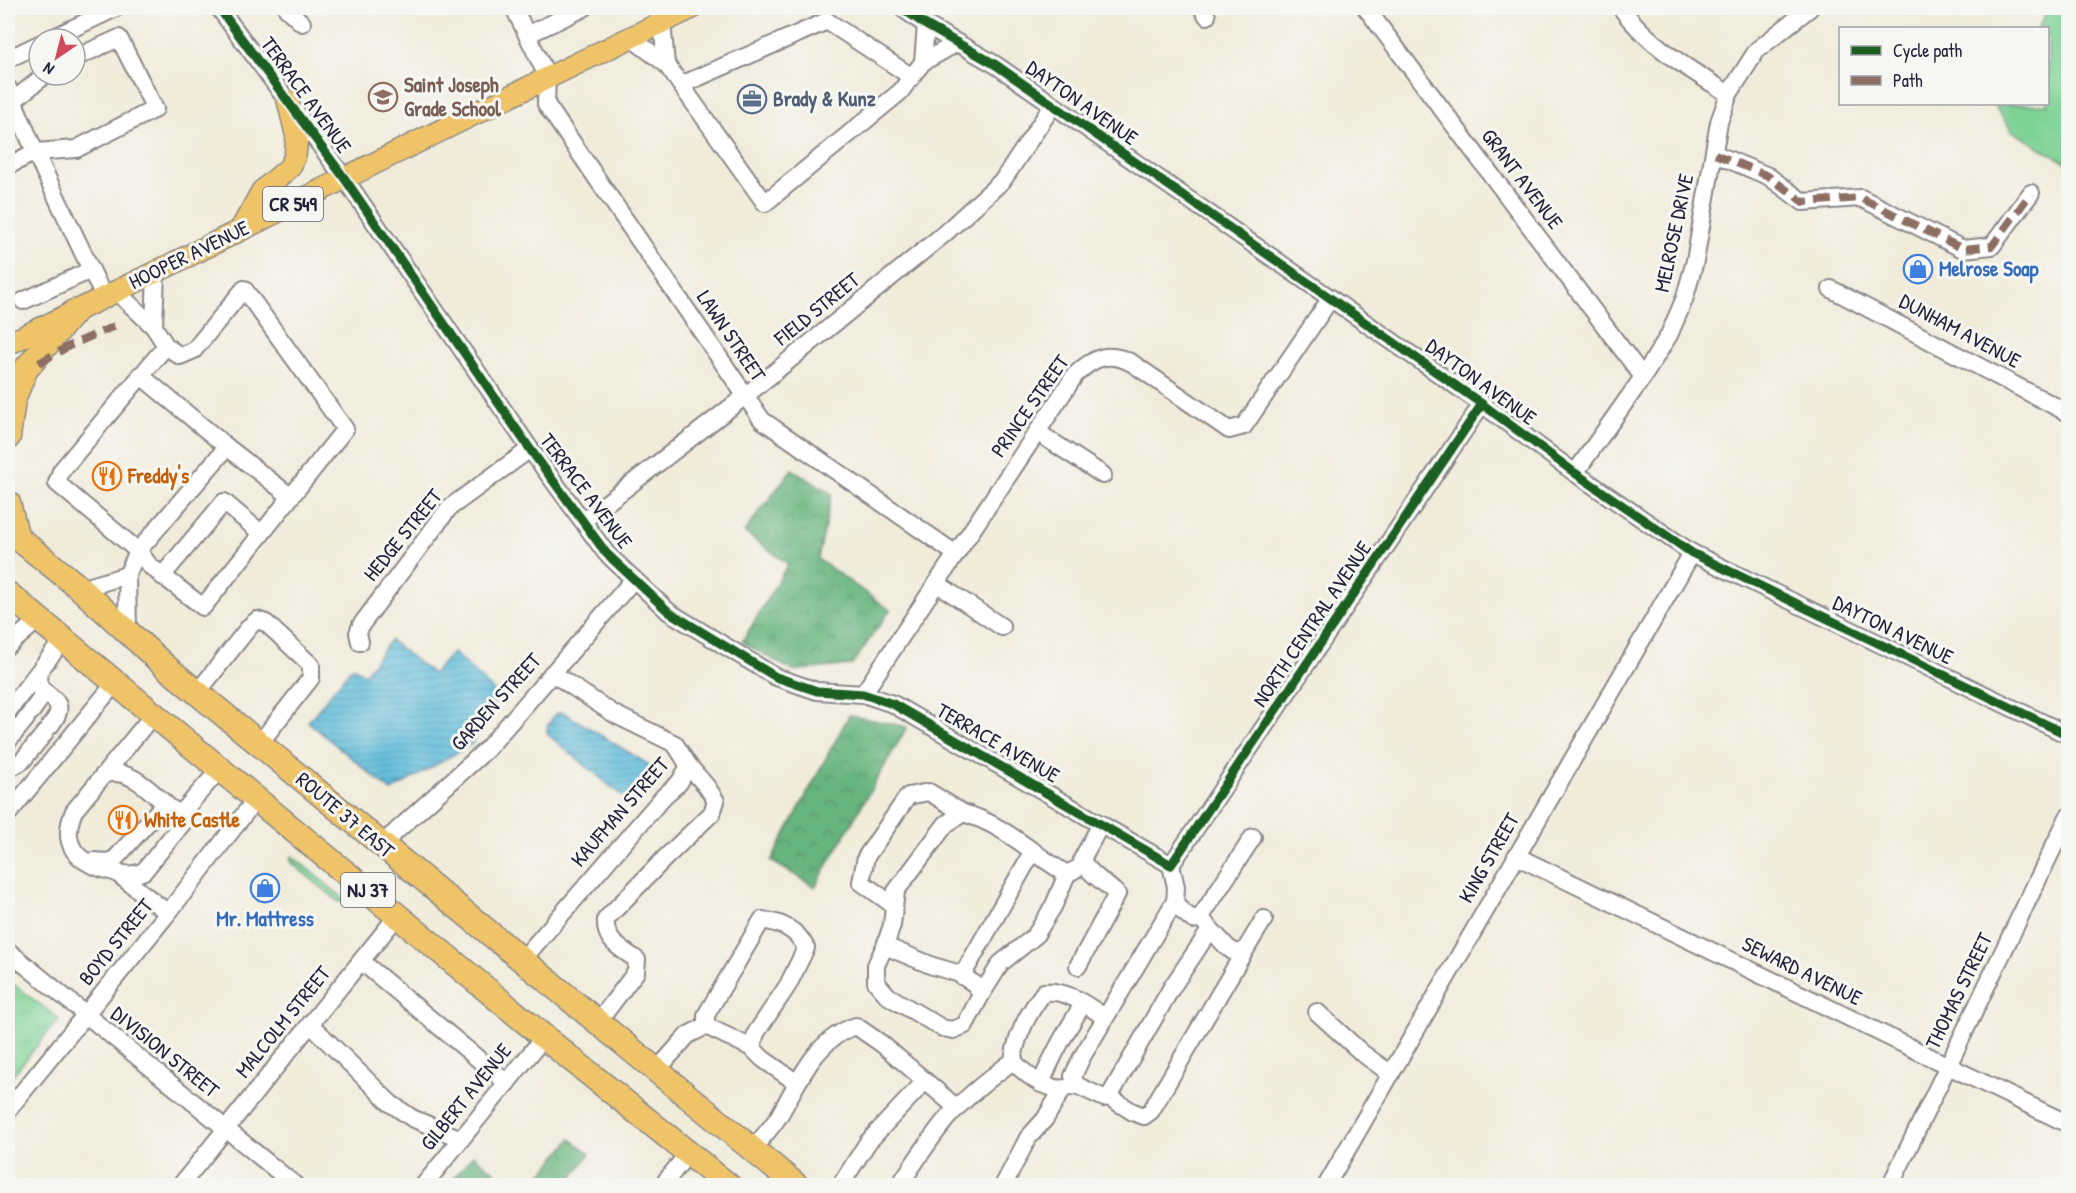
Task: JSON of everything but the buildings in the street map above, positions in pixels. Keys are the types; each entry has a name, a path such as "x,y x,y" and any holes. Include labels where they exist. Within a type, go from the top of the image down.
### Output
{"highway":[{"path":"8,437 13,400 25,370 74,312"},
{"path":"8,503 12,534"},
{"name":"ROUTE 37 EAST","path":"12,534 81,589 197,693 797,1185"},
{"name":"ROUTE 37 EAST","path":"8,594 544,1037 729,1185"}],"main road":[{"name":"HOOPER AVENUE","path":"8,344 345,179 547,76 693,8"},
{"path":"242,229 262,191 290,167 295,156 297,138 288,101"}],"street":[{"path":"76,27 116,8"},
{"name":"TERRACE AVENUE","path":"219,8 345,179 530,449 606,553 669,612 776,677 817,691 863,694 893,704 1171,865"},
{"path":"287,8 302,23"},
{"path":"514,8 547,76"},
{"path":"527,34 584,8"},
{"name":"DAYTON AVENUE","path":"902,8 926,25 996,65 1692,553 2068,735"},
{"name":"GRANT AVENUE","path":"1366,8 1643,377"},
{"path":"1621,8 1635,26 1678,63 1729,94"},
{"name":"MELROSE DRIVE","path":"1575,473 1643,377 1669,335 1684,300 1695,261 1719,122 1729,94 1757,50 1810,8"},
{"path":"681,85 827,21 912,77"},
{"path":"662,22 666,64"},
{"path":"923,62 926,25"},
{"path":"630,37 666,64 765,203 900,92 923,62 957,43"},
{"path":"8,166 35,152 76,149 155,109 119,38 87,53"},
{"path":"8,59 27,50"},
{"name":"LAWN STREET","path":"547,76 546,104 744,397 762,420 956,554"},
{"path":"27,87 9,99 91,270 110,294 154,327 166,346 180,356 194,350 244,289 345,429 203,607 150,566 138,551 57,483 61,471 166,346"},
{"name":"FIELD STREET","path":"584,522 744,397 944,234 1003,180 1053,105"},
{"path":"1715,154 1768,176 1803,202 1861,198 1963,249 1992,246 2031,193"},
{"path":"23,301 91,270"},
{"path":"154,327 156,271"},
{"name":"DUNHAM AVENUE","path":"1831,289 2068,413"},
{"name":"PRINCE STREET","path":"863,694 1075,375 1088,363 1102,357 1119,356 1229,430 1244,426 1331,298"},
{"path":"140,375 290,496"},
{"name":"NORTH CENTRAL AVENUE","path":"1171,865 1482,404"},
{"path":"1037,432 1102,476"},
{"path":"128,630 127,575 138,551 227,447"},
{"name":"HEDGE STREET","path":"360,642 358,633 361,625 450,508 530,449"},
{"path":"162,576 224,502 261,533"},
{"name":"KING STREET","path":"1326,1185 1692,553"},
{"path":"81,589 127,575"},
{"name":"GARDEN STREET","path":"381,845 488,749 634,579"},
{"path":"936,583 1002,627"},
{"path":"8,646 38,620"},
{"path":"197,693 250,626 257,620 266,623 311,665 311,678 259,744"},
{"path":"8,711 63,640"},
{"path":"8,741 42,697 38,677 41,669"},
{"name":"KAUFMAN STREET","path":"522,960 664,796 679,783 689,766 675,744 614,714 552,673"},
{"path":"11,803 115,683"},
{"path":"8,769 22,761 59,712 54,699 40,688"},
{"path":"153,716 74,812 70,820 71,845 75,855 98,868 130,875 144,871 186,819 184,810"},
{"path":"598,1022 636,972 637,960 610,939 605,930 606,919 712,813 716,801 689,766"},
{"path":"82,860 108,862 115,859 158,811 162,810 174,819 220,769"},
{"path":"105,774 118,772 130,776 170,808 178,812 184,810"},
{"path":"130,776 156,804 158,811"},
{"path":"893,905 861,882 866,857 908,796 929,792 963,813 999,827 1067,874"},
{"name":"BOYD STREET","path":"8,1110 168,913 256,799"},
{"path":"963,813 946,824 896,891 892,925 876,965 876,982 888,996 942,1028 953,1030 965,1025 1000,963 1035,936 1054,905 1067,874 1084,865"},
{"name":"THOMAS STREET","path":"1890,1185 2068,816"},
{"path":"1078,966 1117,894 1084,865 1082,859 1101,824"},
{"path":"1109,1097 1172,987 1252,837"},
{"path":"962,976 1033,851"},
{"name":"SEWARD AVENUE","path":"1516,856 2068,1124"},
{"path":"1171,865 1176,887 1175,905 1193,920 1205,924 1234,952 1244,952"},
{"path":"117,873 168,913"},
{"path":"1003,1185 1028,1138 1069,1087 1105,1017 1175,901"},
{"name":"MALCOLM STREET","path":"180,1185 398,915"},
{"path":"1013,1061 1020,1069 1051,1089 1069,1087 1104,1098 1109,1097 1144,1116 1151,1111 1264,919"},
{"path":"706,1026 706,1015 762,920 778,922 792,930 806,948 788,985 756,1033 752,1048"},
{"path":"885,946 962,976 975,984 981,995"},
{"name":"DIVISION STREET","path":"8,951 225,1130 296,1185"},
{"path":"361,961 507,1083"},
{"path":"899,1185 924,1147 957,1108 1013,1061 1014,1049 1023,1025 1044,992 1053,991 1066,994 1105,1017"},
{"path":"1041,1084 1057,1048 1083,1004"},
{"path":"1317,1012 1362,1053 1391,1074"},
{"path":"310,1024 390,1103 412,1118 461,1139"},
{"path":"657,1070 688,1035 706,1026"},
{"path":"706,1026 752,1048 763,1059 797,1083"},
{"path":"753,1149 778,1117 797,1083 828,1040 856,1026 882,1044 957,1108"},
{"name":"GILBERT AVENUE","path":"423,1185 544,1037"},
{"path":"840,1185 868,1142 925,1081"},
{"path":"662,1185 689,1152"}],"green space":[{"path":"2050,8 2068,8 2068,164 2012,131 1994,105 2049,105 2049,27 2039,27"},
{"path":"792,469 832,494 818,559 890,610 852,665 793,671 742,642 788,564 744,532"},
{"path":"849,715 907,727 815,887 771,861"},
{"path":"292,856 347,901 339,902 293,864 290,859"},
{"path":"8,980 59,1019 8,1081"},
{"path":"571,1139 590,1154 567,1185 533,1185"},
{"path":"473,1155 512,1185 448,1185"}],"water":[{"path":"390,640 433,674 453,652 498,695 472,744 391,791 308,722 352,667 365,674"},
{"path":"563,712 658,772 654,785 644,797 637,803 626,799 547,734 547,727 555,714"}],"marked path":[{"path":"1715,154 1768,176 1803,202 1861,198 1963,249 1992,246 2031,193"},
{"path":"39,363 69,346 117,325"}],"cycle path":[{"path":"219,8 345,179 530,449 606,553 669,612 776,677 817,691 863,694 893,704 1171,865 1482,404"},
{"path":"902,8 926,25 996,65 1692,553 2068,735"}],"place":[{"name":"Saint Joseph Grade School","path":"383,97"},
{"name":"Brady & Kunz","path":"752,99"},
{"name":"Melrose Soap","path":"1918,269"},
{"name":"Freddy's","path":"107,476"},
{"name":"White Castle","path":"123,820"},
{"name":"Mr. Mattress","path":"265,888"}]}
